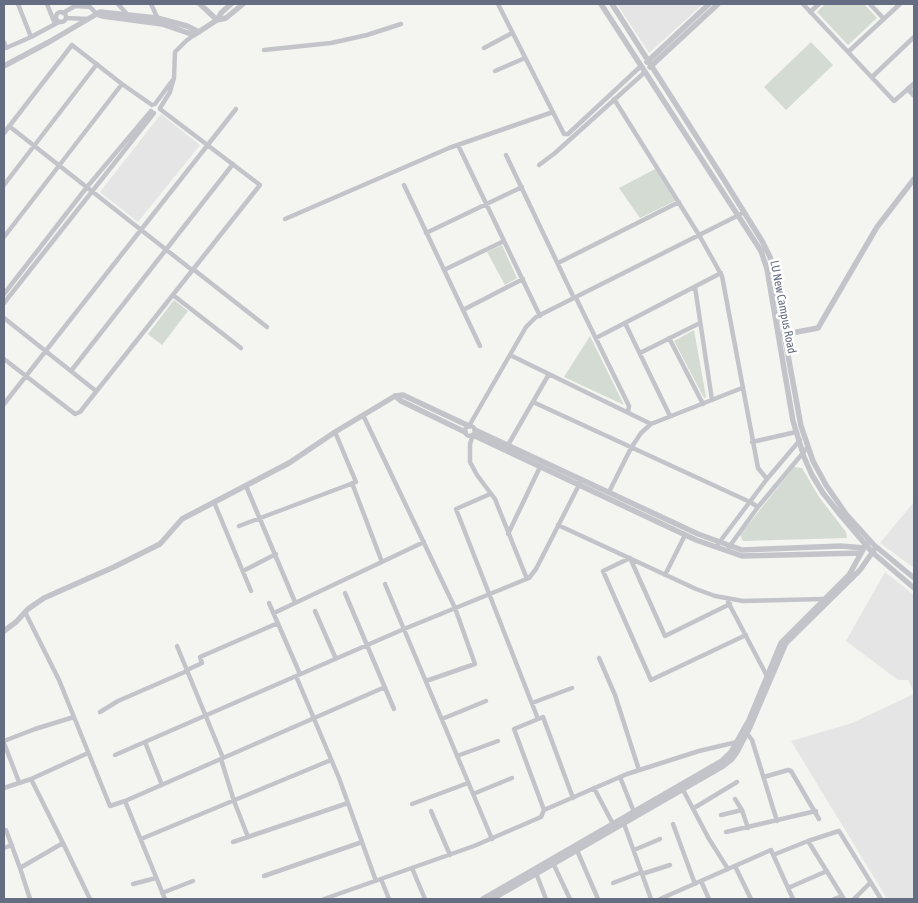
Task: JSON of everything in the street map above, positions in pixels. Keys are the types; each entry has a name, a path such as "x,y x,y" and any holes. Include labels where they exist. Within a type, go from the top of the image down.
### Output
{"street":[{"path":"18,4 31,38"},
{"path":"47,4 57,23"},
{"path":"118,4 127,14"},
{"path":"151,4 162,24"},
{"path":"200,4 217,20"},
{"path":"217,20 221,13 232,4"},
{"path":"4,294 170,92 174,78 175,52 186,40 217,20 226,18 242,4"},
{"path":"498,4 564,134 568,134 718,4"},
{"name":"LU New Campus Road","path":"601,4 643,69 762,241 770,257 793,421 796,432 801,439"},
{"name":"LU New Campus Road","path":"612,4 742,214"},
{"path":"650,63 709,4"},
{"path":"803,4 894,101 914,84"},
{"path":"810,12 819,4"},
{"path":"870,4 884,19"},
{"path":"848,52 900,4"},
{"path":"57,23 57,15 75,6 90,8 102,16 162,24 197,34"},
{"path":"63,12 66,18"},
{"path":"4,66 100,12 157,18 187,26 197,34"},
{"path":"4,42 6,48 31,38 57,23 63,22 66,18 89,19"},
{"path":"264,50 331,43 401,24"},
{"path":"484,48 512,33"},
{"path":"872,77 914,37"},
{"path":"4,133 72,45 122,84 208,144 260,185 80,412 75,414 4,359"},
{"path":"495,72 525,58"},
{"path":"4,186 97,64"},
{"path":"539,165 555,153 614,99 643,69"},
{"path":"4,237 122,84"},
{"path":"908,89 914,95"},
{"path":"614,99 700,236 721,274 752,442 758,468 768,479"},
{"path":"4,403 236,109"},
{"path":"285,219 458,145 553,112"},
{"path":"9,126 267,327"},
{"path":"458,145 540,316"},
{"path":"506,155 629,406 628,412"},
{"path":"71,371 233,164"},
{"path":"781,335 818,328 877,227 914,179"},
{"path":"404,185 480,346"},
{"path":"426,232 522,188"},
{"path":"4,303 89,189"},
{"path":"558,263 679,202"},
{"path":"742,214 540,316 526,327 467,429 468,435 474,432 508,445 685,535 716,547 742,550 841,546 866,547"},
{"path":"444,270 504,241"},
{"path":"596,338 721,274"},
{"path":"463,310 522,279"},
{"path":"695,287 712,400"},
{"path":"173,295 241,348"},
{"path":"4,318 96,391"},
{"path":"640,353 700,322"},
{"path":"625,323 670,416"},
{"name":"LU New Campus Road","path":"781,335 801,439 812,475 823,493 866,547 914,588"},
{"path":"669,338 702,404"},
{"path":"510,355 651,424"},
{"path":"508,445 549,374"},
{"path":"609,492 631,448 641,432 651,424 742,388"},
{"path":"4,631 44,598 160,544 182,519 288,463 395,396 401,401 467,429"},
{"path":"533,402 750,502 758,508"},
{"path":"363,415 455,608 475,664 426,681"},
{"path":"467,429 472,426 474,432 470,444 470,462 495,499 527,579"},
{"path":"239,526 356,482 335,432"},
{"path":"474,432 540,467 609,492 698,534 720,542 728,548"},
{"path":"752,442 796,432"},
{"path":"716,547 801,439"},
{"path":"728,548 805,450"},
{"path":"508,534 540,467"},
{"path":"115,755 366,645 527,579 536,569 580,482"},
{"path":"352,483 382,562"},
{"path":"246,486 296,602"},
{"path":"490,494 456,509 538,719"},
{"path":"214,502 251,591"},
{"path":"558,525 702,591 726,598 743,601 823,599"},
{"path":"666,575 685,535"},
{"path":"274,613 424,542"},
{"path":"760,698 781,643 860,570 876,546"},
{"name":"LU New Campus Road","path":"866,547 876,546 914,578"},
{"path":"576,848 612,824 623,821 634,812 723,766 737,752 790,635 849,574 866,547"},
{"path":"242,571 276,554"},
{"path":"630,558 665,636 730,604"},
{"path":"630,558 603,571 651,680 746,635"},
{"path":"854,565 860,570"},
{"path":"385,584 492,839"},
{"path":"345,593 394,709"},
{"path":"726,598 767,676"},
{"path":"269,603 362,842 389,899"},
{"path":"315,611 336,659"},
{"path":"25,612 58,680 110,806 385,687"},
{"path":"100,712 118,701 202,663 200,658 278,623"},
{"path":"177,646 222,758 234,801 248,837"},
{"path":"599,658 616,695 639,770"},
{"path":"532,704 572,688"},
{"path":"442,720 486,701"},
{"path":"19,782 4,742 35,728 74,717"},
{"path":"324,899 450,855 541,817 544,810 514,729 543,717 573,798"},
{"path":"492,899 553,861 682,787 722,761 746,731"},
{"path":"746,731 752,740 776,821"},
{"path":"457,756 498,741"},
{"path":"145,742 162,785"},
{"path":"544,810 639,770 699,751 737,742"},
{"path":"4,788 88,753"},
{"path":"141,839 331,760"},
{"path":"764,777 788,770 791,771 819,819"},
{"path":"620,777 634,812"},
{"path":"31,778 90,899"},
{"path":"473,794 512,778"},
{"path":"694,808 737,782"},
{"path":"412,804 468,783"},
{"path":"682,787 709,839 728,869"},
{"path":"594,788 612,824"},
{"path":"735,799 742,810 748,828"},
{"path":"125,801 165,899"},
{"path":"233,842 348,803"},
{"path":"721,814 742,810"},
{"path":"431,811 450,855"},
{"path":"726,832 816,811"},
{"path":"623,821 651,899"},
{"path":"673,824 695,884"},
{"path":"6,830 30,899"},
{"path":"773,855 839,831 881,899"},
{"path":"634,850 660,839"},
{"path":"808,841 843,898 834,899"},
{"path":"264,876 362,842"},
{"path":"20,868 64,843"},
{"path":"4,848 12,845"},
{"path":"576,848 598,899"},
{"path":"661,899 771,850 793,899"},
{"path":"553,861 570,899"},
{"path":"613,883 670,865"},
{"path":"735,866 751,899"},
{"path":"412,868 425,899"},
{"path":"788,888 827,871"},
{"path":"483,899 535,872"},
{"path":"535,872 546,899"},
{"path":"133,884 156,878"},
{"path":"162,893 193,881"},
{"path":"701,881 709,899"},
{"path":"854,899 870,883"}],"shaded area":[{"path":"617,4 703,4 649,53"},
{"path":"825,4 864,4 877,18 848,45 817,12"},
{"path":"811,42 833,65 786,110 764,87"},
{"path":"161,114 200,145 138,222 100,192"},
{"path":"655,169 675,201 640,218 619,188"},
{"path":"502,245 517,278 505,285 487,252"},
{"path":"174,300 188,311 162,345 148,334"},
{"path":"694,330 706,397 704,398 674,341"},
{"path":"590,336 624,405 564,377"},
{"path":"794,467 802,468 819,497 846,532 847,538 743,541 740,535"},
{"path":"914,502 914,568 880,543"},
{"path":"885,572 914,595 914,692 908,680 898,680 846,641"},
{"path":"914,694 914,899 884,899 886,897 791,741 852,723"}]}
